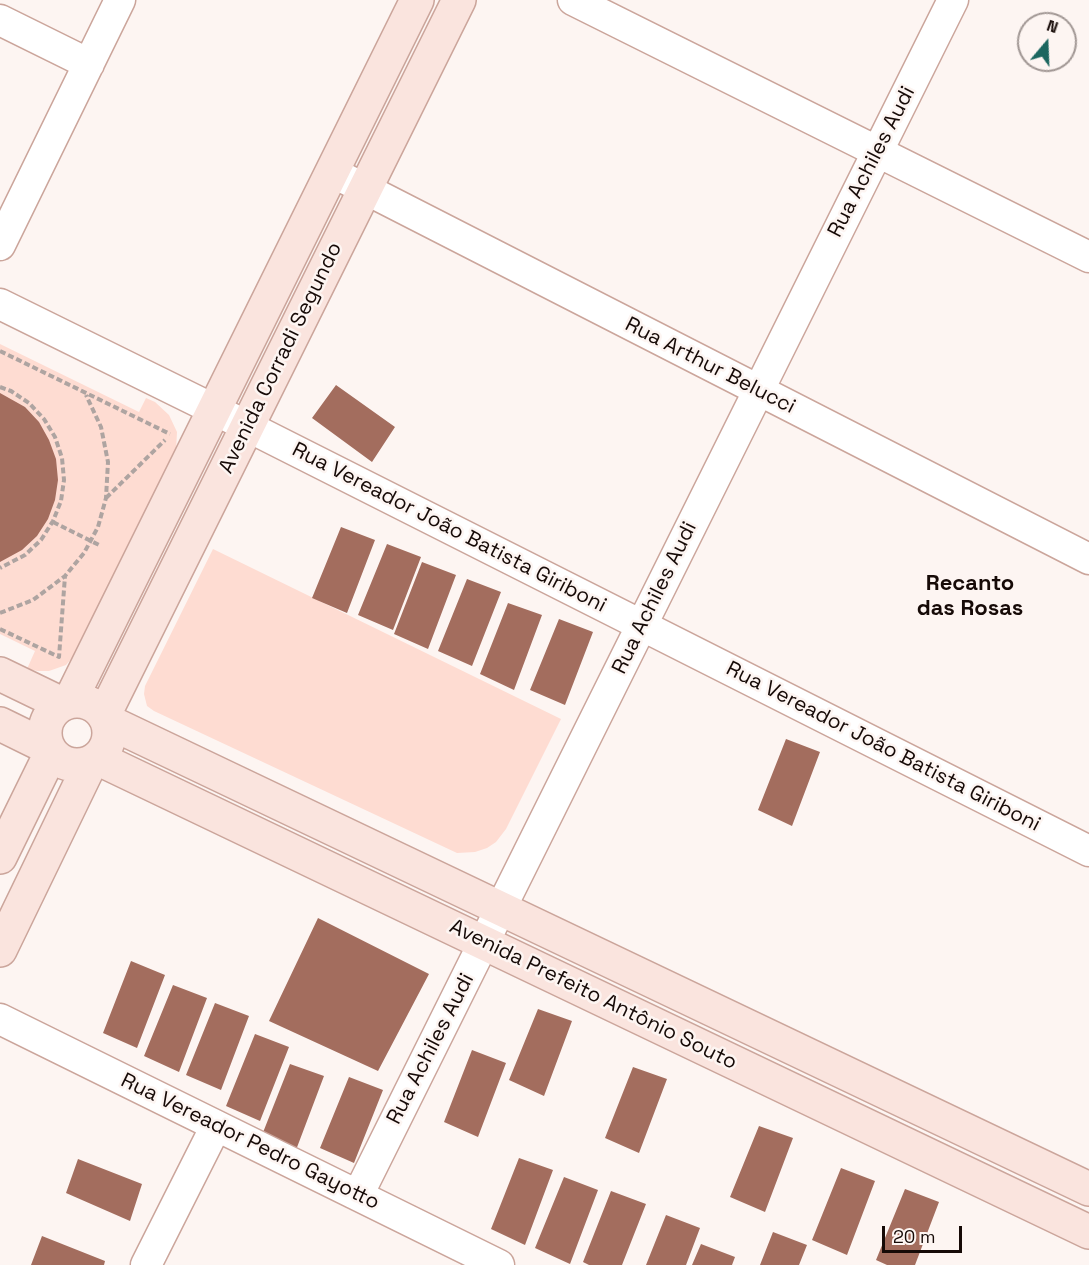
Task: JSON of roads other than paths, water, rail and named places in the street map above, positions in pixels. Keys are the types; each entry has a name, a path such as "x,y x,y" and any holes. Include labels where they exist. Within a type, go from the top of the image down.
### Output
{"street":[{"path":"0,245 120,0"},
{"name":"Avenida Corradi Segundo","path":"66,702 216,410 417,0"},
{"name":"Avenida Corradi Segundo","path":"106,718 459,0"},
{"path":"573,0 1089,257"},
{"name":"Rua Achiles Audi","path":"358,1195 953,0"},
{"path":"0,20 89,63"},
{"name":"Rua Arthur Belucci","path":"332,172 1089,560"},
{"name":"Rua Vereador João Batista Giriboni","path":"0,304 248,426 1089,851"},
{"path":"0,674 66,702 89,703 106,718 110,731 109,742 104,751 94,760 0,950"},
{"path":"0,857 49,750 44,737 44,727 53,710 66,702"},
{"name":"Avenida Prefeito Antônio Souto","path":"106,718 1089,1189"},
{"path":"0,724 49,750 58,759 74,765 94,760"},
{"name":"Avenida Prefeito Antônio Souto","path":"94,760 484,943 1089,1232"},
{"name":"Rua Vereador Pedro Gayotto","path":"0,1019 358,1195 468,1258 499,1265"},
{"path":"146,1265 216,1125"}],"district":[{"name":"Recanto das Rosas","path":"970,596"}]}
